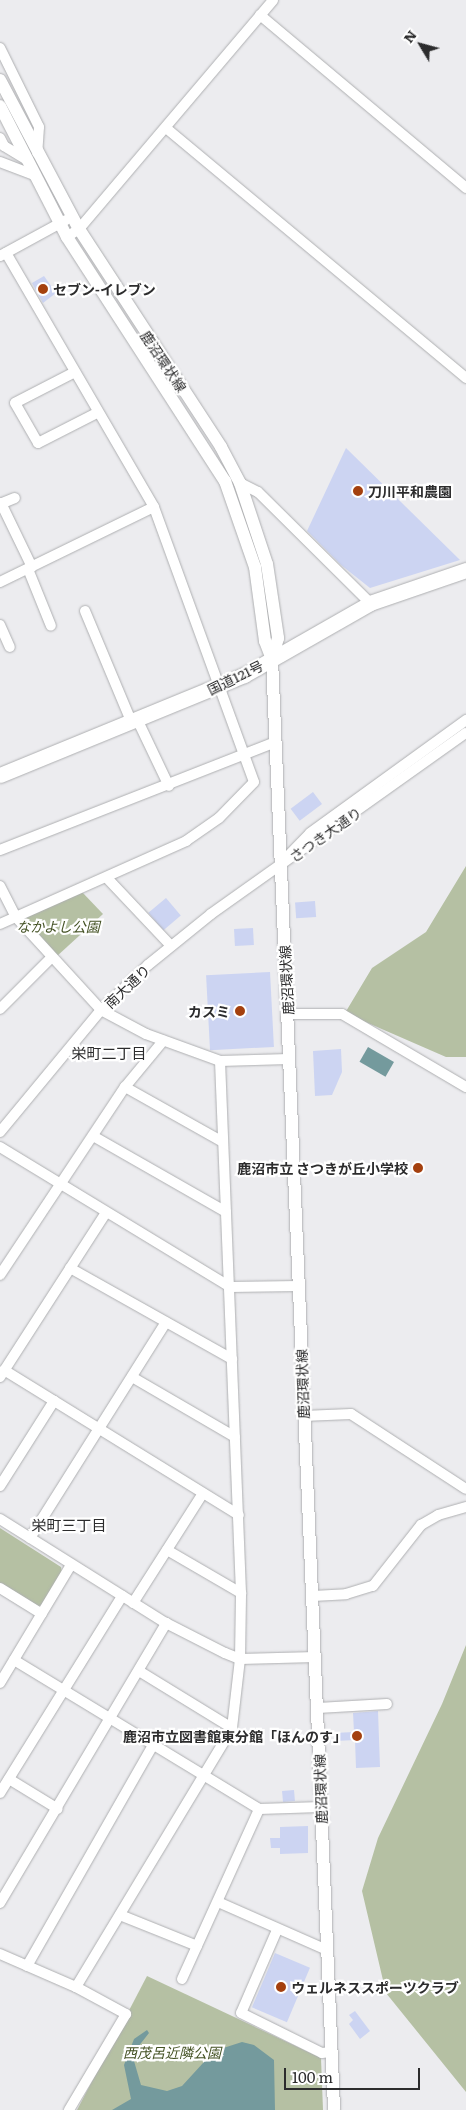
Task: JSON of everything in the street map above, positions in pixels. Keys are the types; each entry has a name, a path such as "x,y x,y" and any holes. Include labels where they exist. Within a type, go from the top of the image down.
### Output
{"highway":[{"name":"国道121号","path":"0,775 221,685 272,659 370,603 466,570"}],"main road":[{"name":"鹿沼環状線","path":"0,80 8,112 31,156 221,447 240,484 267,564 278,638 272,659"},
{"name":"鹿沼環状線","path":"31,156 34,175 59,224 225,481 254,567 265,641 272,659 279,866 288,1014 303,1416 316,1657 334,2110"}],"street":[{"path":"67,237 79,229 273,0"},
{"path":"260,16 466,188"},
{"path":"0,48 39,127 31,156 4,146 0,138"},
{"path":"166,128 466,378"},
{"path":"0,162 34,175"},
{"path":"0,924 107,878 186,841 219,818 254,782 221,685 154,507 2,257 72,217"},
{"path":"73,373 15,403 38,443 97,413"},
{"path":"240,484 258,492 370,603"},
{"path":"15,498 1,504 30,568 51,626"},
{"path":"0,582 154,507"},
{"path":"85,611 134,720 169,786"},
{"path":"0,625 10,647"},
{"name":"さつき大通り","path":"279,866 310,833 466,720"},
{"name":"さつき大通り","path":"279,866 466,733"},
{"path":"0,850 169,786 276,742"},
{"name":"南大通り","path":"0,1132 101,1010 171,946 279,866"},
{"path":"107,878 171,946"},
{"path":"0,886 15,916 51,958 101,1010 163,1041 220,1061 289,1059"},
{"path":"0,1009 51,958"},
{"path":"288,1014 342,1014 466,1086"},
{"path":"0,1275 124,1087 163,1041"},
{"path":"76,1987 205,1777 232,1728 240,1659 241,1593 220,1061"},
{"path":"124,1087 223,1142"},
{"path":"93,1136 226,1212"},
{"path":"0,1147 105,1214 230,1287 298,1286"},
{"path":"105,1214 2,1373 54,1401 239,1515"},
{"path":"70,1268 232,1359"},
{"path":"30,1538 166,1322"},
{"path":"132,1377 235,1437"},
{"path":"0,1486 54,1401"},
{"path":"303,1416 351,1414 466,1490"},
{"path":"133,1603 203,1493"},
{"path":"313,1596 346,1594 373,1586 421,1525 438,1515 466,1507"},
{"path":"0,1519 166,1624 240,1659 316,1657"},
{"path":"167,1550 241,1593"},
{"path":"0,1683 71,1565"},
{"path":"0,1588 42,1614"},
{"path":"0,1793 122,1596"},
{"path":"0,1904 166,1624"},
{"path":"14,1660 259,1809 321,1807"},
{"path":"139,1671 232,1728"},
{"path":"318,1708 386,1704"},
{"path":"27,1966 153,1745"},
{"path":"9,1779 58,1809"},
{"path":"182,1978 259,1809"},
{"path":"218,1902 277,1930 327,1950"},
{"path":"120,1916 197,1946"},
{"path":"277,1930 241,2013 322,2053 331,2052"},
{"path":"0,1954 76,1987 126,2014 69,2110"}],"green space":[{"path":"466,866 466,1057 446,1057 345,1013 372,968 426,932"},
{"name":"なかよし公園","path":"82,892 103,914 56,957 26,923 27,915"},
{"path":"0,1528 61,1567 62,1573 42,1605 35,1607 0,1584"},
{"path":"466,1645 466,2092 386,1993 362,1891 378,1838 442,1704"},
{"name":"西茂呂近隣公園","path":"147,1976 321,2058 323,2110 77,2110"}],"water":[{"path":"368,1047 394,1062 385,1077 360,1062"},
{"path":"147,2030 149,2033 138,2047 134,2061 141,2085 167,2091 182,2086 214,2051 242,2042 254,2045 274,2060 275,2110 112,2110 131,2099 124,2065 134,2039"}],"building":[{"name":"セブン-イレブン","path":"44,276 56,293 43,303 32,283"},
{"name":"刀川平和農園","path":"346,448 460,560 370,588 341,565 307,531"},
{"path":"313,792 322,804 300,821 291,809"},
{"path":"166,898 181,916 163,930 148,913"},
{"path":"315,901 316,917 296,918 295,902"},
{"path":"253,928 254,945 235,946 234,929"},
{"name":"カスミ","path":"270,972 274,1047 210,1050 206,975"},
{"path":"341,1049 342,1072 332,1095 315,1096 313,1051"},
{"name":"鹿沼市立図書館東分館「ほんのす」","path":"378,1711 380,1767 356,1768 355,1740 335,1741 334,1733 354,1732 353,1713"},
{"path":"294,1790 295,1801 283,1802 282,1791"},
{"path":"308,1826 308,1853 280,1854 280,1848 271,1848 270,1838 280,1838 280,1827"},
{"name":"ウェルネススポーツクラブ","path":"275,1953 310,1968 287,2022 252,2007"},
{"path":"355,2011 370,2031 360,2039 349,2024 353,2020 349,2015"}],"place":[{"name":"セブン-イレブン","path":"43,289"},
{"name":"刀川平和農園","path":"358,491"},
{"name":"カスミ","path":"240,1011"},
{"name":"鹿沼市立 さつきが丘小学校","path":"418,1168"},
{"name":"鹿沼市立図書館東分館「ほんのす」","path":"357,1736"},
{"name":"ウェルネススポーツクラブ","path":"281,1987"}],"district":[{"name":"栄町二丁目","path":"109,1053"},
{"name":"栄町三丁目","path":"69,1525"}]}
